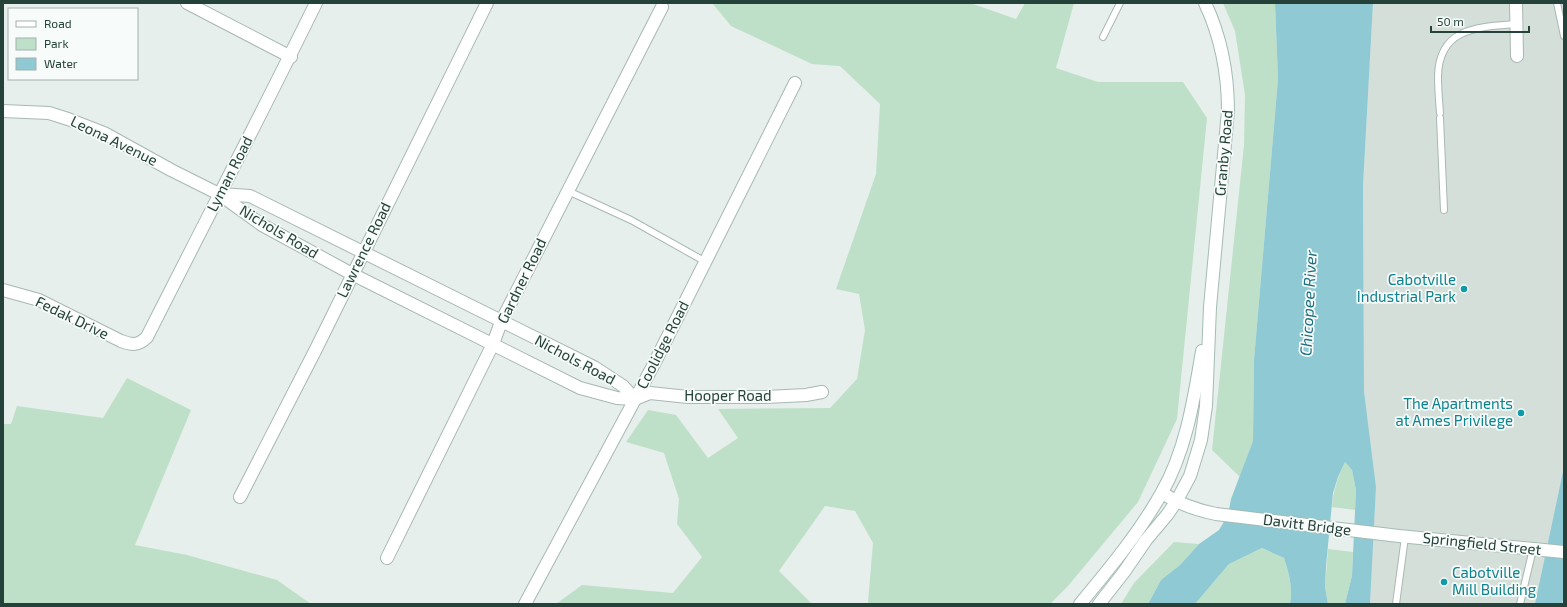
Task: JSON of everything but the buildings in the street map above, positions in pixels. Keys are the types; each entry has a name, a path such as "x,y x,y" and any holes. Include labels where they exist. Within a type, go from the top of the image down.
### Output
{"street":[{"path":"187,3 291,57"},
{"name":"Lyman Road","path":"141,343 147,337 219,194 291,57 316,3"},
{"name":"Lawrence Road","path":"240,497 486,3"},
{"name":"Granby Road","path":"1099,604 1124,572 1146,540 1168,515 1176,502 1190,476 1204,424 1208,376 1210,306 1228,111 1227,83 1223,57 1215,26 1206,3"},
{"path":"1516,3 1517,56"},
{"name":"Gardner Road","path":"387,558 493,344 501,322 662,7"},
{"name":"Coolidge Road","path":"526,604 706,262 795,83"},
{"name":"Leona Avenue","path":"3,111 43,112 68,119 104,133 171,170 219,194"},
{"name":"Nichols Road","path":"219,194 250,196 594,367 623,386 635,399"},
{"name":"Nichols Road","path":"219,194 262,225 352,274 580,388 617,398 635,399"},
{"name":"Fedak Drive","path":"3,290 39,300 121,342 133,345 141,343"},
{"name":"Granby Road","path":"1080,604 1147,518 1162,493 1176,460 1191,412 1210,306"},
{"name":"Hooper Road","path":"635,399 650,392 688,397 806,395 822,392"},
{"path":"1162,493 1176,502"},
{"name":"Davitt Bridge","path":"1176,502 1201,511 1216,514 1402,536"},
{"name":"Springfield Street","path":"1402,536 1564,552"}],"lane":[{"path":"1103,37 1120,3"},
{"path":"1557,3 1564,36"},
{"path":"1444,210 1438,74 1442,56 1448,43 1460,33 1493,26 1516,24"},
{"path":"568,191 630,220 706,262"},
{"path":"1396,604 1402,536"},
{"path":"1520,604 1536,549"}],"shaded area":[{"name":"Cabotville Industrial Park","path":"1373,3 1564,3 1564,604 1369,604 1376,487 1364,391 1363,186"}],"green space":[{"path":"712,3 970,3 1016,19 1025,3 1074,3 1056,68 1098,82 1183,82 1207,118 1177,419 1138,502 1068,586 1050,604 869,604 873,543 855,511 825,506 779,571 812,604 556,604 582,585 673,593 702,557 677,524 679,499 664,453 626,442 648,410 676,415 708,458 738,438 718,409 830,408 857,379 865,330 859,294 836,289 876,174 880,104 840,66 812,64 731,26"},
{"path":"1223,3 1275,3 1278,79 1254,360 1253,441 1240,477 1212,450 1244,145 1245,95 1235,31"},
{"path":"127,378 191,410 135,545 187,555 277,580 311,604 3,604 3,424 11,424 17,406 103,418"},
{"path":"1345,462 1352,470 1356,490 1355,510 1332,507 1336,484"},
{"path":"1174,542 1199,544 1180,565 1161,580 1148,604 1121,604 1134,583"},
{"path":"1262,548 1284,558 1290,581 1290,604 1195,604 1229,564"},
{"path":"1328,549 1353,552 1352,576 1345,604 1328,604 1325,587"}],"water":[{"name":"Chicopee River","path":"1275,3 1373,3 1363,186 1364,391 1376,487 1370,603 1345,604 1352,576 1356,490 1352,470 1345,462 1333,493 1325,587 1328,604 1290,604 1290,581 1284,558 1262,548 1229,564 1195,604 1148,604 1161,580 1180,565 1199,544 1219,530 1228,515 1231,499 1253,441 1254,360 1278,79"},
{"path":"1564,467 1564,593 1562,604 1535,604"}],"place":[{"name":"Cabotville Industrial Park","path":"1464,289"},
{"name":"The Apartments at Ames Privilege","path":"1521,413"},
{"name":"Cabotville Mill Building","path":"1444,582"}]}
